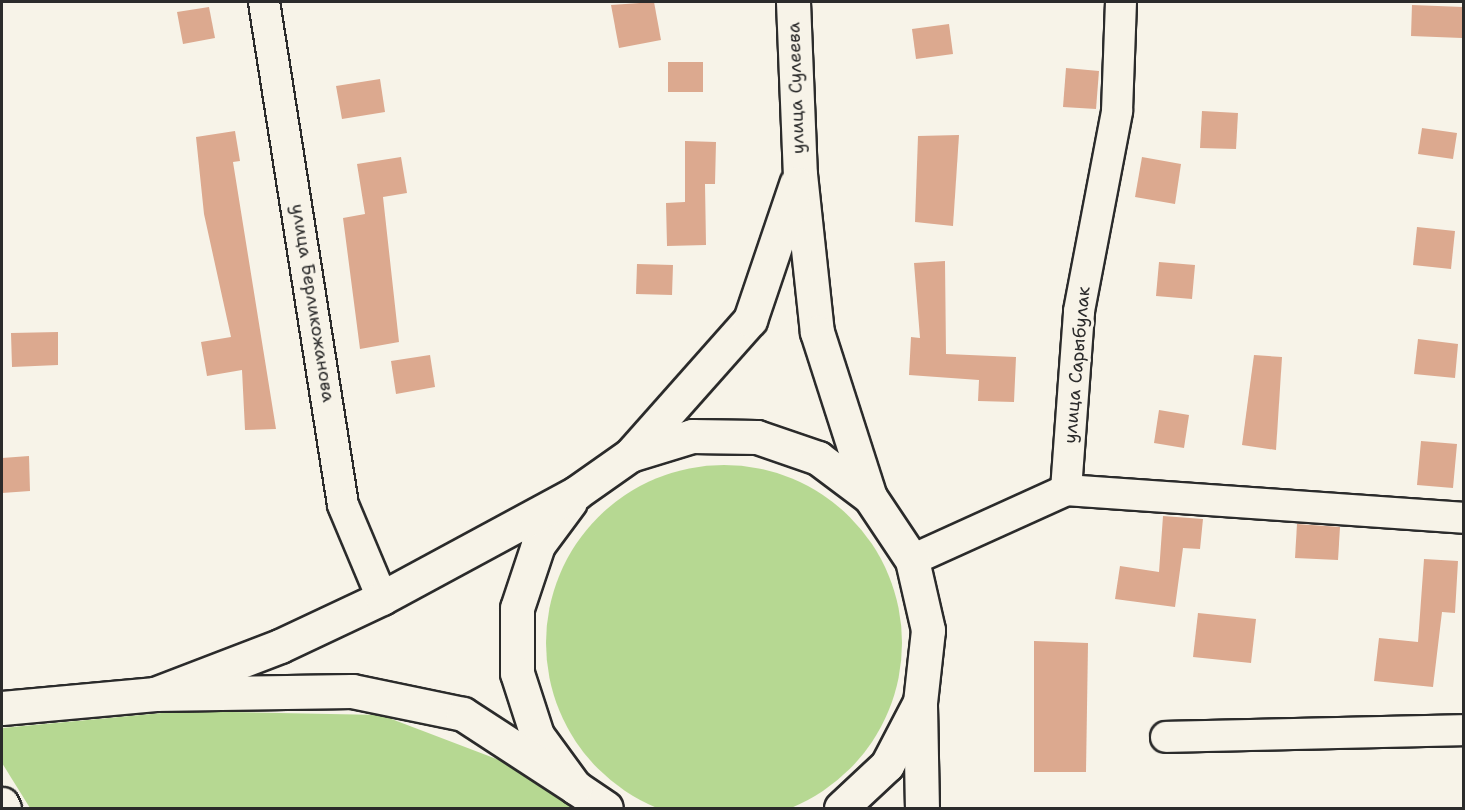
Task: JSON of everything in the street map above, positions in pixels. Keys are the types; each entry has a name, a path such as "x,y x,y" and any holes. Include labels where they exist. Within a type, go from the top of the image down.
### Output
{"main road":[{"name":"улица Сулеева","path":"793,2 800,174 817,332 870,497"},
{"path":"154,694 280,646 382,598 576,493 630,455 750,320 800,174"},
{"path":"630,455 692,436 757,437 818,458 870,497 912,560 928,630 920,702 922,808"},
{"path":"575,787 537,735 517,673 517,618 537,545 576,493"},
{"path":"2,708 154,694 352,691 464,714 606,808"},
{"path":"841,808 887,765 920,702"},
{"path":"2,804 4,808"}],"street":[{"name":"улица Берликожанова","path":"264,2 343,505 382,598"},
{"name":"улица Сарыбулак","path":"1066,490 1079,311 1118,111 1121,2"},
{"path":"912,560 1066,490 1464,518"},
{"path":"1166,737 1464,730"}],"green space":[{"path":"724,465 759,469 792,479 823,495 850,517 872,544 888,575 898,608 902,643 898,678 888,711 872,742 850,769 823,791 792,807 759,817 724,821 689,817 656,807 625,791 598,769 576,742 560,711 550,678 546,643 550,608 560,575 576,544 598,517 625,495 656,479 689,469"},
{"path":"183,711 381,715 515,766 572,808 30,808 2,763 2,728"}],"building":[{"path":"654,2 661,40 619,48 611,5"},
{"path":"1412,5 1463,7 1462,38 1411,36"},
{"path":"209,7 215,38 183,44 177,12"},
{"path":"949,24 953,54 916,59 912,29"},
{"path":"668,62 703,62 703,92 668,92"},
{"path":"1066,68 1099,71 1096,109 1063,107"},
{"path":"380,79 385,112 342,119 336,86"},
{"path":"1202,111 1238,113 1236,149 1200,148"},
{"path":"1422,128 1457,133 1453,159 1418,154"},
{"path":"235,131 240,161 233,162 276,429 245,430 242,370 207,376 201,342 231,337 204,214 196,137"},
{"path":"959,135 953,226 915,222 918,136"},
{"path":"685,141 716,142 715,184 705,184 706,245 667,246 666,203 685,202"},
{"path":"401,157 407,193 383,197 399,342 360,349 343,218 365,214 357,164"},
{"path":"1142,157 1181,164 1175,204 1135,197"},
{"path":"1417,227 1455,231 1451,269 1413,265"},
{"path":"945,261 946,354 1016,357 1014,402 978,401 979,380 909,375 911,337 920,338 914,263"},
{"path":"1159,262 1195,265 1192,299 1156,296"},
{"path":"637,264 673,265 672,295 636,294"},
{"path":"58,332 58,365 12,367 11,333"},
{"path":"1418,339 1458,344 1455,378 1414,374"},
{"path":"430,355 435,387 396,394 391,361"},
{"path":"1254,355 1282,357 1276,450 1242,445"},
{"path":"1159,410 1189,415 1184,448 1154,443"},
{"path":"1421,441 1457,444 1453,488 1417,485"},
{"path":"29,456 30,491 2,493 2,458"},
{"path":"1163,516 1203,519 1200,549 1183,548 1175,607 1115,599 1120,566 1159,572"},
{"path":"1297,524 1340,527 1338,560 1295,558"},
{"path":"1424,559 1458,561 1455,613 1442,612 1433,687 1374,681 1379,638 1418,642"},
{"path":"1198,613 1256,619 1251,663 1193,657"},
{"path":"1034,641 1088,643 1086,772 1034,772"}]}
